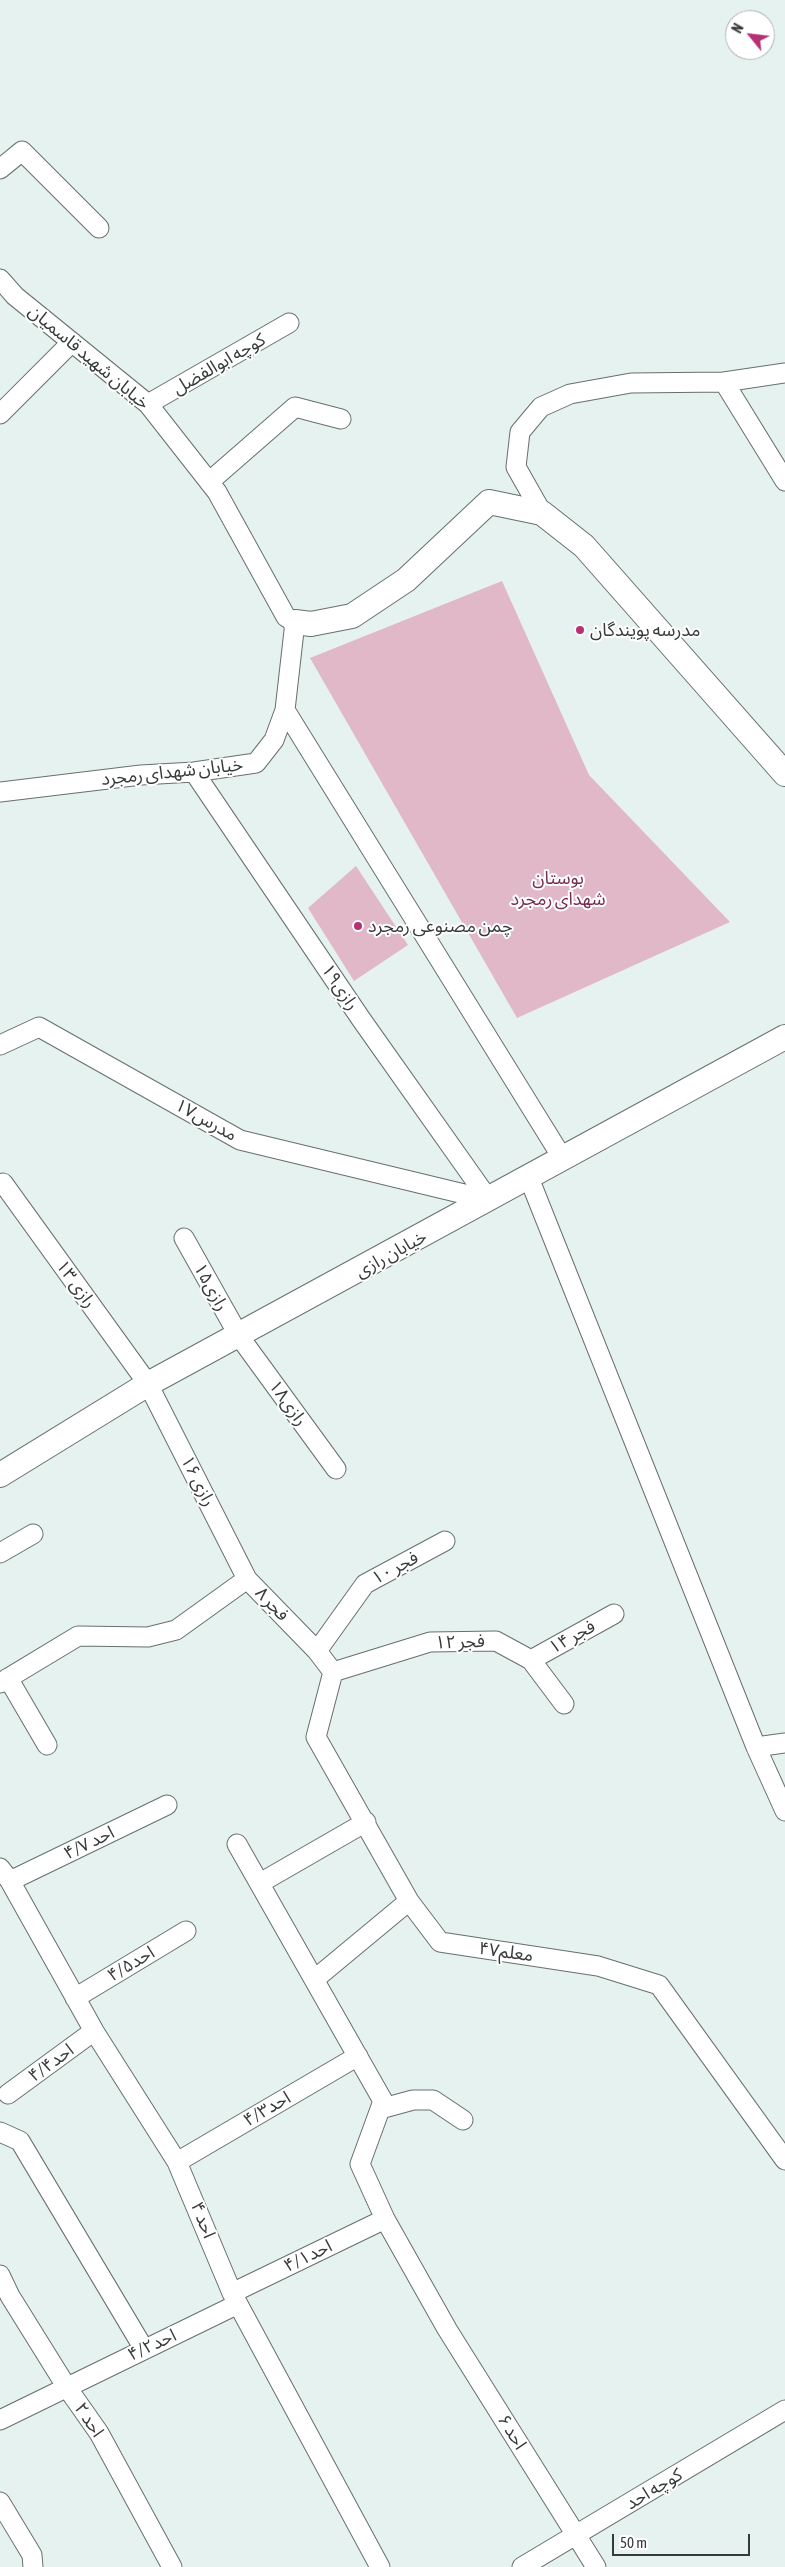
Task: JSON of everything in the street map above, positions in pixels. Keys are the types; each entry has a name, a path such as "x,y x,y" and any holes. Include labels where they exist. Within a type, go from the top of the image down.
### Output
{"street":[{"path":"0,169 22,151 99,228"},
{"name":"خیابان شهید قاسمیان","path":"0,279 16,296 148,404 217,492 286,617 296,622"},
{"name":"کوچه ابوالفضل","path":"148,404 289,323"},
{"path":"0,414 72,342"},
{"path":"785,373 724,382 631,383 570,394 541,407 520,432 516,466 542,513 584,546 785,774"},
{"path":"724,382 785,481"},
{"path":"209,482 295,406 341,419"},
{"path":"296,622 311,624 352,616 406,580 489,502 542,513"},
{"name":"خیابان شهدای رمجرد","path":"0,792 141,774 194,772 256,763 274,740 286,710 296,622"},
{"path":"286,710 563,1159"},
{"name":"رازی۱۹","path":"194,772 361,1019 489,1200"},
{"name":"مدرس۱۷","path":"0,1045 39,1027 240,1140 489,1200"},
{"name":"خیابان رازی","path":"0,1475 148,1384 489,1200 785,1037"},
{"path":"529,1178 756,1747 785,1811"},
{"name":"رازی ۱۳","path":"3,1183 148,1384"},
{"name":"رازی۱۵","path":"184,1238 239,1336"},
{"name":"رازی۱۸","path":"239,1336 336,1469"},
{"name":"رازی ۱۶","path":"148,1384 247,1579"},
{"path":"0,1553 33,1534"},
{"name":"فجر ۱۰","path":"317,1651 365,1584 445,1541"},
{"name":"فجر ۸","path":"4,1681 78,1636 148,1637 176,1630 247,1579 317,1651 333,1672"},
{"name":"فجر ۱۴","path":"531,1660 614,1614"},
{"name":"فجر ۱۲","path":"333,1672 430,1642 496,1641 531,1660 564,1704"},
{"name":"معلم۴۷","path":"333,1672 316,1737 366,1822 409,1901 440,1942 598,1966 659,1985 785,2160"},
{"path":"4,1681 47,1744"},
{"path":"756,1747 785,1743"},
{"name":"احد ۴/۷","path":"5,1874 167,1805"},
{"path":"260,1883 366,1822"},
{"path":"237,1844 358,2056 382,2101 380,2109 413,2100 433,2100 463,2120"},
{"name":"احد ۴","path":"5,1874 94,2031 177,2162 235,2299 380,2567"},
{"path":"315,1979 409,1901"},
{"name":"احد۴/۵","path":"76,1998 186,1931"},
{"name":"احد۴/۴","path":"8,2094 94,2031"},
{"name":"احد۴/۳","path":"177,2162 358,2056"},
{"name":"احد ۶","path":"380,2109 360,2164 385,2219 448,2329 596,2567"},
{"path":"0,2132 20,2141 144,2349"},
{"name":"احد۴/۱","path":"235,2299 385,2219"},
{"name":"احد ۲","path":"0,2275 10,2296 66,2386 99,2433 172,2567"},
{"name":"احد۴/۲","path":"0,2420 144,2349 235,2299"},
{"name":"کوچه احد","path":"522,2567 785,2410"},
{"path":"0,2502 32,2555 33,2567"}],"green space":[{"name":"بوستان شهدای رمجرد","path":"502,581 589,775 730,922 517,1018 310,658"},
{"name":"چمن مصنوعی رمجرد","path":"356,866 408,945 354,981 308,908"}],"place":[{"name":"مدرسه پویندگان","path":"580,630"},
{"name":"چمن مصنوعی رمجرد","path":"358,926"}]}
